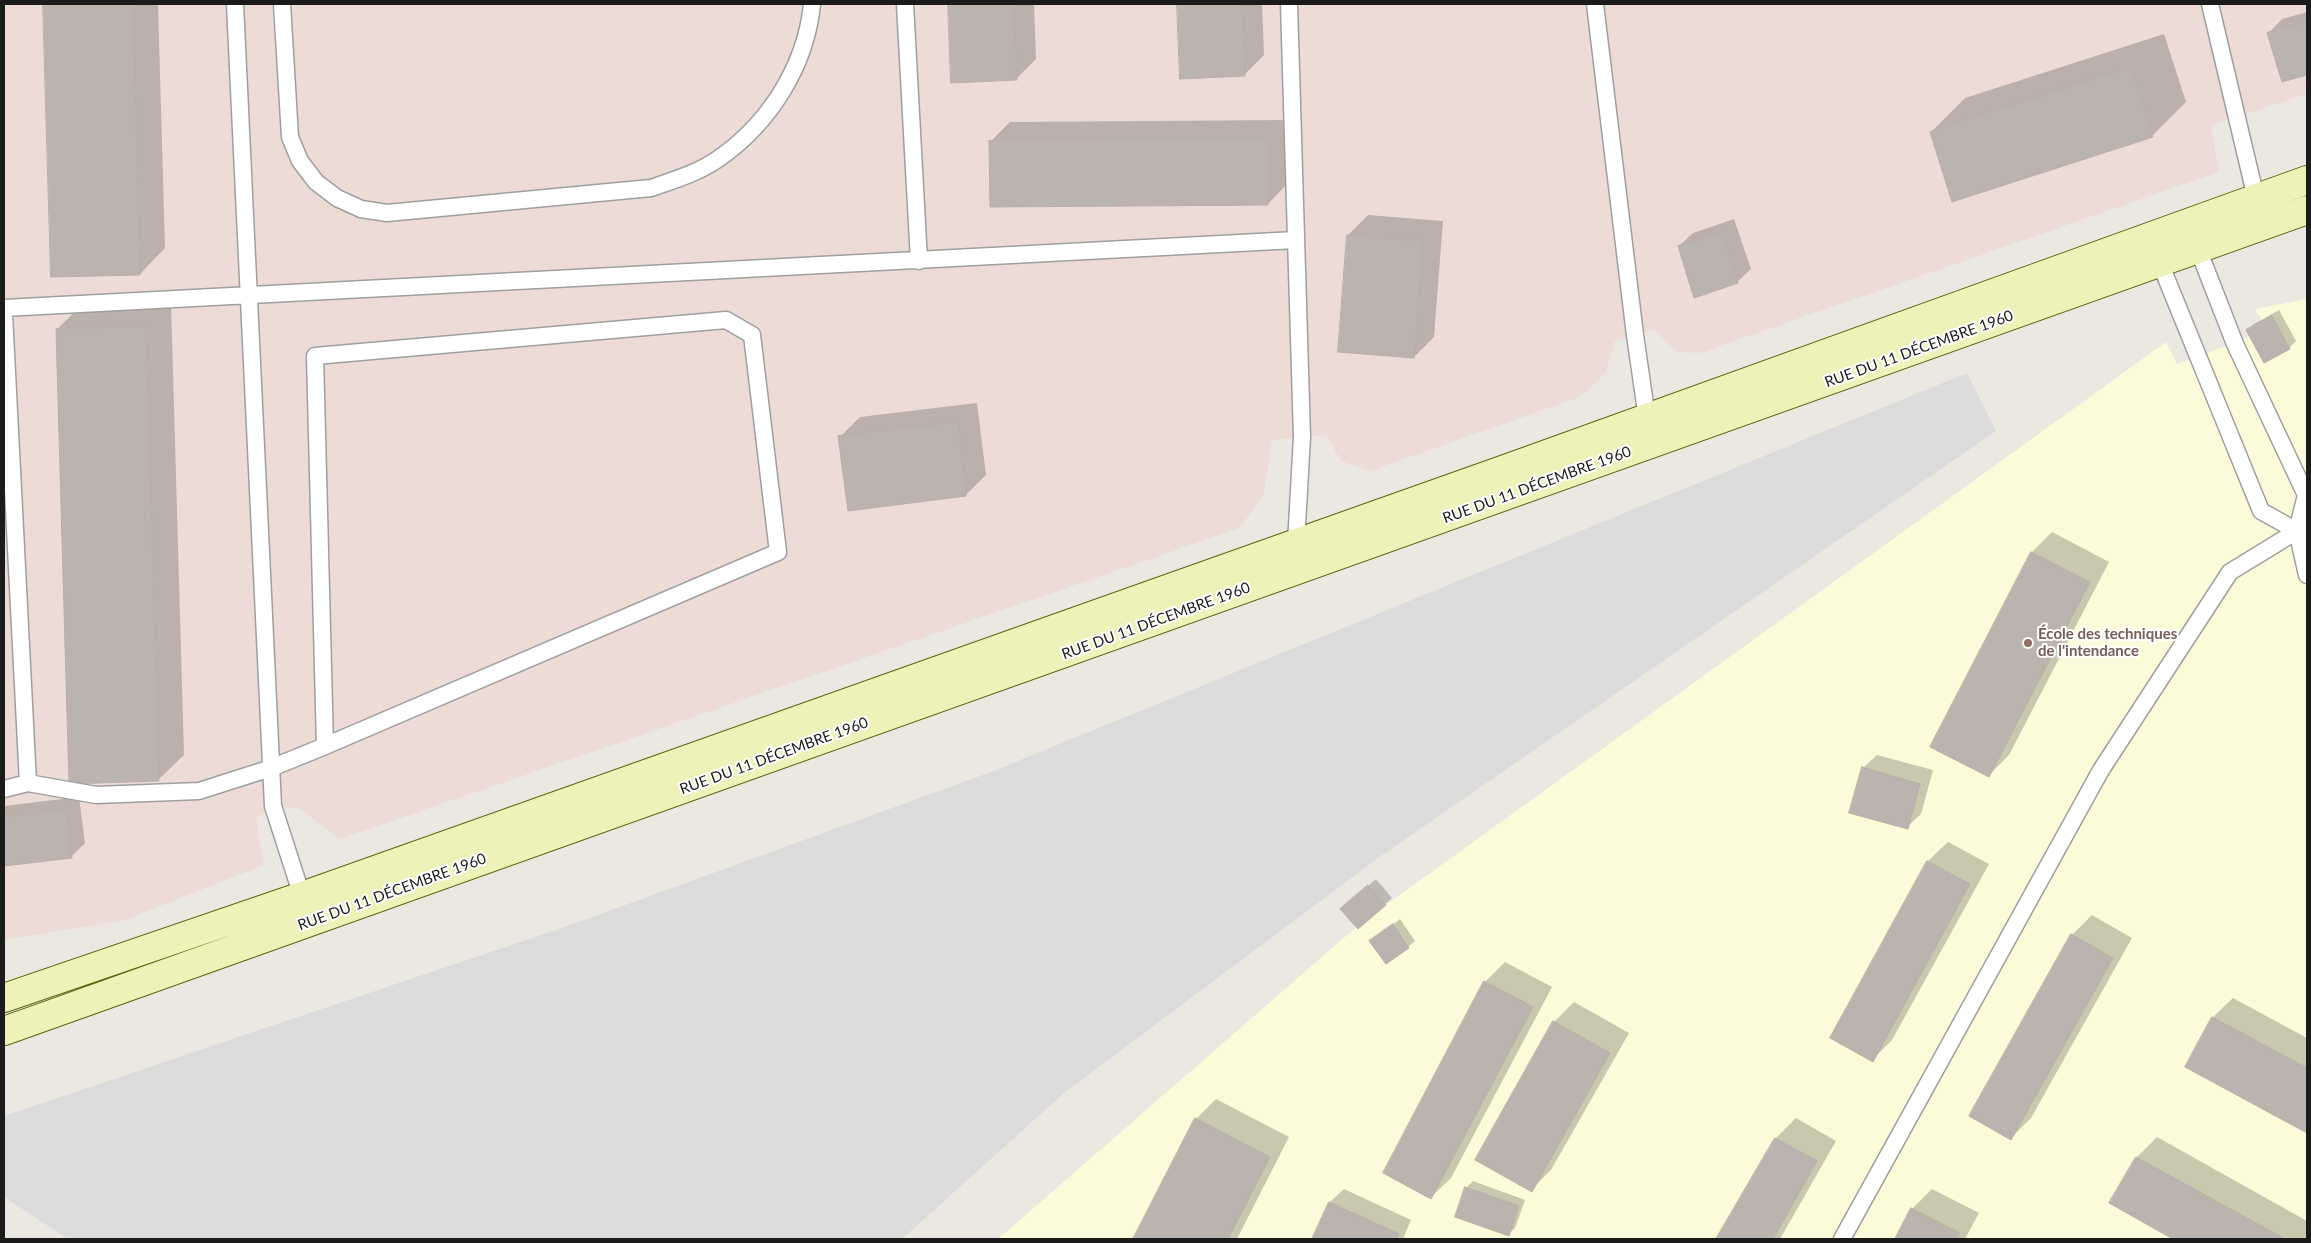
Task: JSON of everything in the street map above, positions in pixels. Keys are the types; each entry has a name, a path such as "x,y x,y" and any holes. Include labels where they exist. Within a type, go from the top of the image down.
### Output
{"main road":[{"name":"RUE DU 11 DÉCEMBRE 1960","path":"4,998 302,896 1296,543 2307,180"},
{"name":"RUE DU 11 DÉCEMBRE 1960","path":"4,1030 2307,210"}],"lane":[{"path":"234,4 271,768 274,806 302,896"},
{"path":"282,4 290,137 300,161 316,182 337,198 361,209 387,213 651,188 686,176 717,160 745,137 769,111 788,82 803,48 812,4"},
{"path":"905,4 918,261"},
{"path":"1288,4 1302,437 1296,543"},
{"path":"1595,4 1634,335 1647,418"},
{"path":"2210,4 2256,198"},
{"path":"4,308 1296,240"},
{"path":"2198,250 2235,344 2306,495 2302,530 2307,574"},
{"path":"2160,263 2261,511 2302,530"},
{"path":"4,314 28,783"},
{"path":"4,789 28,783 96,795 199,791 271,768 325,746 778,552 752,336 726,320 315,356 325,746"},
{"path":"1842,1239 2101,770 2230,572 2302,530"}],"shaded area":[{"path":"4,4 2307,4 2307,94 2211,125 2219,172 1700,353 1677,352 1654,330 1615,341 1606,372 1580,397 1370,471 1341,461 1326,435 1272,440 1264,493 1240,528 340,839 300,809 273,806 256,819 264,865 122,921 4,940"},
{"name":"École des techniques de l'intendance","path":"2307,299 2307,1239 998,1239 1361,923 2166,342 2177,364 2268,331 2255,309"},
{"path":"1967,373 1996,431 1378,858 1063,1094 902,1239 68,1239 4,1197 4,1116 562,928 991,772"}],"building":[{"path":"43,4 133,4 140,275 51,277"},
{"path":"948,4 1013,4 1017,80 951,83"},
{"path":"1177,4 1242,4 1245,76 1180,79"},
{"path":"2307,21 2307,75 2282,82 2267,33"},
{"path":"2130,67 2153,137 1952,202 1930,132"},
{"path":"1268,139 1268,205 990,207 989,141"},
{"path":"1721,232 1738,283 1694,298 1678,246"},
{"path":"1347,235 1423,241 1414,358 1338,352"},
{"path":"2272,316 2290,349 2264,363 2246,330"},
{"path":"146,327 159,781 69,784 56,329"},
{"path":"958,422 966,496 848,511 838,436"},
{"path":"2031,552 2090,582 1989,777 1930,747"},
{"path":"1862,767 1920,784 1908,829 1849,813"},
{"path":"66,810 72,858 4,866 4,817"},
{"path":"1927,861 1970,884 1873,1062 1830,1038"},
{"path":"1368,885 1386,905 1358,929 1340,909"},
{"path":"1393,924 1409,948 1386,964 1369,941"},
{"path":"2071,934 2113,958 2011,1140 1969,1116"},
{"path":"1484,981 1533,1007 1431,1199 1383,1173"},
{"path":"2212,1017 2307,1068 2307,1133 2185,1067"},
{"path":"1553,1021 1610,1053 1532,1192 1475,1160"},
{"path":"1195,1118 1270,1157 1228,1239 1133,1239"},
{"path":"1775,1138 1817,1161 1773,1239 1716,1239"},
{"path":"2136,1157 2285,1239 2173,1239 2109,1203"},
{"path":"1465,1187 1519,1206 1509,1236 1455,1217"},
{"path":"1329,1202 1399,1234 1396,1239 1312,1239"},
{"path":"1911,1208 1960,1233 1957,1239 1895,1239"}],"place":[{"name":"École des techniques de l'intendance","path":"2028,643"}]}
